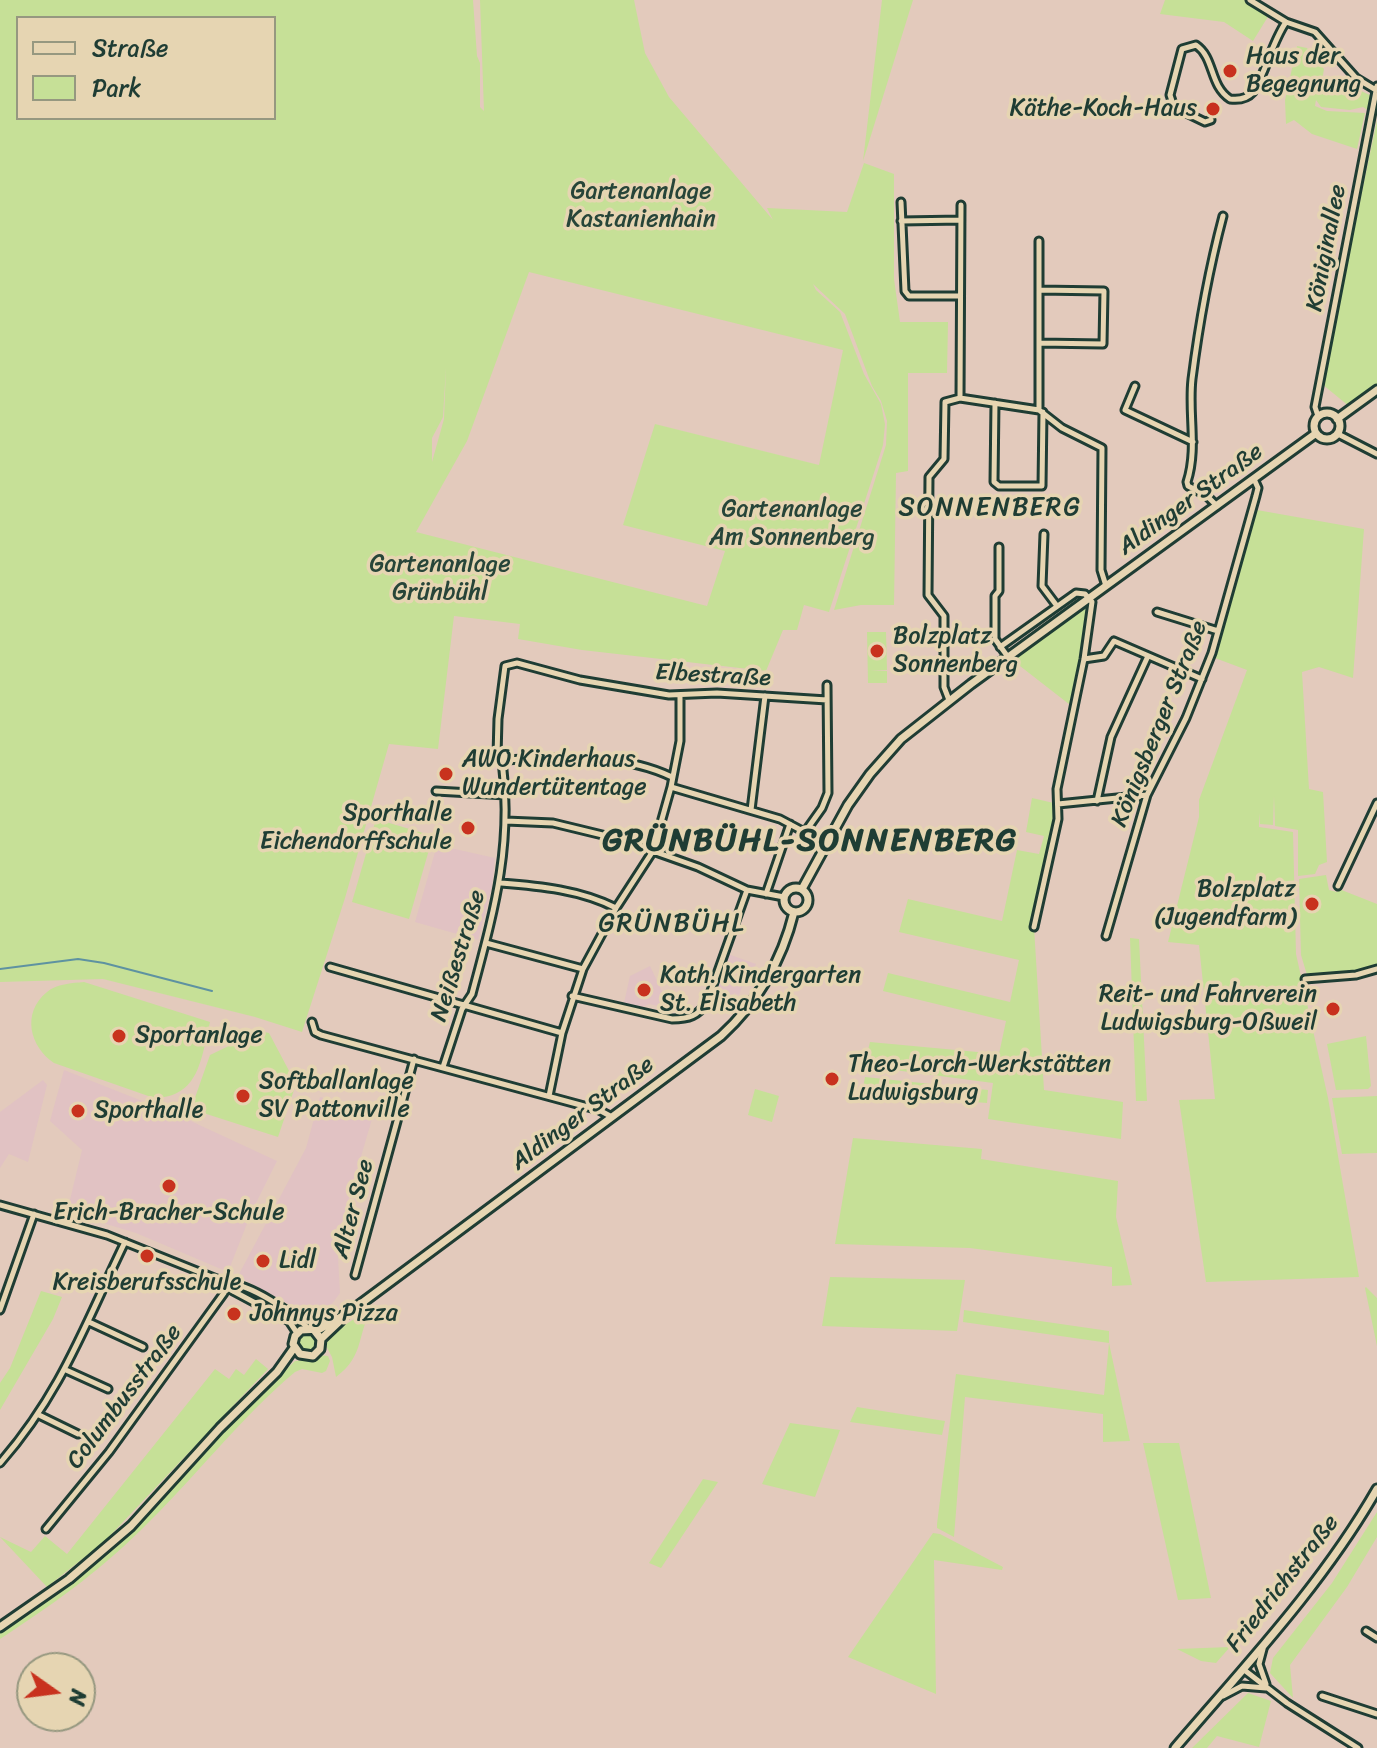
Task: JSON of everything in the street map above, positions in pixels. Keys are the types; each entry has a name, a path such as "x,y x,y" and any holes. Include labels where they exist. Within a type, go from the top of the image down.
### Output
{"main road":[{"path":"1337,419 1377,390"},
{"path":"1328,413 1337,419 1340,426 1338,434 1332,439 1325,440 1315,434 1314,423 1318,416 1328,413"},
{"name":"Aldinger Straße","path":"802,889 848,805 901,739 949,700 1315,434"},
{"path":"791,889 802,889 807,895 807,904 801,911 787,909 784,897 791,889"},
{"name":"Aldinger Straße","path":"351,1311 697,1055 741,1016 775,967 794,912"},
{"path":"0,1627 69,1579 131,1526 277,1372 294,1348 297,1333 311,1330 351,1311"},
{"path":"277,1372 304,1356 317,1353 321,1339 351,1311"},
{"path":"311,1330 321,1339"},
{"path":"294,1348 304,1356"},
{"name":"Friedrichstraße","path":"1175,1748 1267,1642 1330,1562 1377,1489"}],"street":[{"path":"1250,0 1286,22 1315,32 1356,78 1377,88"},
{"path":"1211,120 1205,122 1174,107 1170,95 1182,49 1196,45 1204,51 1219,89 1230,99 1241,99 1252,92 1275,37 1286,22"},
{"name":"Königinallee","path":"1318,416 1315,407 1377,88"},
{"path":"901,202 905,291 909,296 960,296"},
{"path":"960,398 961,205"},
{"path":"1217,506 1206,495 1188,486 1193,462 1192,382 1204,300 1223,216"},
{"path":"901,221 961,220"},
{"path":"995,403 994,482 999,486 1042,486 1039,241"},
{"path":"1039,290 1104,291 1103,344 1040,343"},
{"path":"1135,386 1125,410 1193,442"},
{"path":"949,700 944,687 944,616 928,595 929,477 944,459 945,402 960,398 1041,411 1062,428 1102,448 1101,578 1106,586"},
{"path":"1338,434 1377,454"},
{"name":"Königsberger Straße","path":"1106,936 1147,795 1202,679 1218,631 1258,488 1254,479"},
{"path":"1044,534 1042,586 1057,606"},
{"path":"999,547 995,639 1008,657"},
{"name":"Aldinger Straße","path":"1000,647 1076,593 1085,594 1089,599"},
{"path":"1034,927 1058,819 1057,789 1084,659 1092,605 1089,599"},
{"path":"1157,612 1218,631"},
{"path":"1084,659 1104,656 1114,641 1202,679"},
{"path":"1097,801 1111,737 1148,656"},
{"name":"Elbestraße","path":"505,666 517,663 580,680 680,696 717,693 827,700"},
{"name":"Neißestraße","path":"443,1067 472,994 501,883 506,795 502,760 497,756 505,666"},
{"path":"805,832 822,808 828,793 827,685"},
{"path":"549,1096 562,1033 583,969 616,908 653,851 680,741 680,696"},
{"path":"751,810 765,696"},
{"path":"502,760 599,760 645,767 672,777"},
{"path":"671,787 790,824 815,839 821,853"},
{"path":"436,791 506,795"},
{"path":"1058,804 1147,795"},
{"path":"1338,886 1377,803"},
{"path":"506,821 553,823 577,828 698,867 747,890 784,897"},
{"path":"766,894 790,824"},
{"path":"501,883 556,889 616,908"},
{"path":"572,996 672,1019 700,1013 707,1002 747,890"},
{"path":"486,943 583,969"},
{"path":"330,967 562,1033"},
{"path":"1305,979 1356,975 1377,969"},
{"path":"312,1022 315,1032 321,1035 599,1110 612,1117"},
{"name":"Alter See","path":"355,1275 414,1059"},
{"path":"0,1205 125,1242 235,1284 281,1307 311,1330"},
{"path":"0,1310 34,1214"},
{"path":"0,1463 39,1415 66,1370 125,1242"},
{"path":"227,1283 233,1291 289,1321 297,1333"},
{"name":"Columbusstraße","path":"46,1529 109,1452 224,1293 227,1283"},
{"path":"89,1322 143,1347"},
{"path":"66,1370 108,1389"},
{"path":"39,1415 78,1434"},
{"path":"1366,1631 1377,1638"},
{"path":"1267,1642 1259,1664 1269,1689"},
{"path":"1243,1669 1336,1736 1358,1748"},
{"name":"Friedrichstraße","path":"1215,1701 1242,1686 1269,1689"},
{"path":"1322,1696 1377,1714"}],"shaded area":[{"path":"437,845 495,858 492,886 478,940 415,922"},
{"path":"728,954 756,964 750,981 745,979 739,995 734,993 729,1009 711,1003"},
{"name":"Kath. Kindergarten St. Elisabeth","path":"650,966 669,1006 667,1008 624,1003 630,976"},
{"name":"Erich-Bracher-Schule","path":"64,1070 180,1116 277,1161 252,1211 228,1272 136,1233 67,1212 82,1150 50,1121"},
{"path":"43,1080 47,1085 28,1162 9,1154 0,1168 0,1112"},
{"path":"320,1097 374,1112 337,1239 340,1293 321,1319 238,1276 306,1148"}],"green space":[{"path":"0,0 473,0 480,63 480,107 484,111 480,0 634,0 645,53 669,97 773,220 767,208 847,212 864,163 894,174 894,279 900,322 948,322 947,373 908,373 908,471 896,473 894,605 861,605 834,610 886,445 887,421 881,401 872,386 845,314 813,284 840,312 864,374 881,404 885,424 883,445 829,612 804,605 797,630 783,630 766,671 582,650 518,639 520,624 454,616 438,749 389,744 345,898 302,1032 103,979 0,982","holes":["529,272 843,350 819,465 655,424 623,525 725,551 707,606 416,532 467,441","446,367 444,419 432,462 432,438 443,417"]},
{"path":"882,0 913,0 863,161"},
{"path":"1165,0 1244,0 1269,15 1253,41 1224,22 1160,14"},
{"path":"1297,46 1307,48 1324,69 1322,81 1342,83 1372,96 1369,111 1363,107 1350,110 1321,107 1316,100 1315,106 1327,111 1365,113 1357,149 1312,134 1294,120 1286,124 1285,100"},
{"path":"1377,120 1377,386 1350,407 1322,384"},
{"path":"1257,510 1364,529 1353,678 1319,667 1302,672 1309,789 1323,792 1327,862 1319,865 1315,874 1298,876 1298,830 1275,826 1274,796 1273,825 1260,824 1259,813 1259,827 1293,832 1296,954 1328,1098 1359,1277 1206,1282 1179,1100 1215,1099 1199,945 1168,942 1199,817 1199,800 1247,670 1215,658"},
{"path":"1092,602 1074,708 1011,659"},
{"name":"Bolzplatz Sonnenberg","path":"867,632 886,632 887,670 870,671 887,671 887,683 868,683"},
{"path":"1032,798 1058,804 1058,819 1034,927 1044,1090 1123,1102 1121,1139 988,1119 993,1083 864,1066 870,1042 999,1054 1006,1021 883,991 888,973 1010,1002 1019,960 899,932 908,899 1002,921 1017,850 1039,854 1044,836 1026,832"},
{"path":"376,819 433,836 409,919 352,902"},
{"path":"1326,875 1329,890 1337,892 1339,889 1377,904 1377,965 1359,973 1307,975 1301,955 1299,879"},
{"path":"1130,938 1139,939 1147,1101 1136,1101"},
{"name":"Sportanlage","path":"84,982 210,1022 200,1062 190,1083 169,1096 154,1098 54,1063 46,1056 34,1039 32,1029 31,1019 39,1000 51,989"},
{"name":"Softballanlage SV Pattonville","path":"260,1031 269,1033 296,1084 278,1137 191,1109 210,1055"},
{"path":"1366,1036 1371,1086 1368,1089 1336,1090 1327,1044"},
{"path":"865,1077 988,1090 987,1103 862,1093"},
{"path":"755,1089 779,1096 772,1122 748,1115"},
{"path":"1377,1096 1377,1153 1342,1154 1332,1098"},
{"path":"853,1138 982,1149 981,1159 1118,1181 1116,1217 1132,1285 1112,1286 1112,1267 970,1248 835,1244"},
{"path":"830,1277 965,1280 957,1331 822,1326"},
{"path":"1365,1288 1377,1298 1377,1346"},
{"path":"41,1291 62,1297 53,1319 0,1410 0,1383 10,1368"},
{"path":"374,1306 352,1360 336,1377 327,1340"},
{"path":"964,1310 1109,1331 1109,1343 963,1322"},
{"path":"308,1333 315,1336 318,1343 315,1350 308,1353 301,1350 298,1343 301,1336"},
{"path":"1109,1343 1130,1441 1103,1442 1103,1414 965,1397 954,1537 937,1528 956,1374 1104,1395"},
{"path":"328,1356 330,1361 326,1371 302,1369 295,1372 254,1410 124,1546 73,1588 0,1639 0,1630 71,1580 133,1527 295,1361"},
{"path":"256,1359 268,1369 105,1541 47,1587 0,1537 31,1552 45,1536 67,1554 215,1369 229,1379 236,1369 244,1375"},
{"path":"857,1407 945,1421 942,1435 850,1422"},
{"path":"790,1423 840,1430 815,1497 762,1484"},
{"path":"1143,1443 1179,1443 1211,1598 1178,1600"},
{"path":"703,1479 718,1482 661,1568 649,1563"},
{"path":"1377,1512 1377,1537 1347,1587 1290,1665 1293,1698 1270,1673 1273,1658 1332,1583"},
{"path":"933,1533 1003,1567 1002,1570 934,1560 936,1694 848,1657"},
{"path":"1230,1647 1216,1663 1201,1661 1177,1649"},
{"path":"1248,1693 1271,1701 1259,1747 1217,1736 1207,1748 1192,1748"}],"waterway":[{"path":"0,969 78,959 212,991"}],"place":[{"name":"Haus der Begegnung","path":"1230,71"},
{"name":"Käthe-Koch-Haus","path":"1213,109"},
{"name":"Bolzplatz Sonnenberg","path":"877,651"},
{"name":"AWO Kinderhaus Wundertütentage","path":"446,774"},
{"name":"Sporthalle Eichendorffschule","path":"468,828"},
{"name":"Bolzplatz (Jugendfarm)","path":"1312,904"},
{"name":"Kath. Kindergarten St. Elisabeth","path":"644,990"},
{"name":"Reit- und Fahrverein Ludwigsburg-Oßweil","path":"1333,1009"},
{"name":"Sportanlage","path":"119,1036"},
{"name":"Theo-Lorch-Werkstätten Ludwigsburg","path":"832,1079"},
{"name":"Softballanlage SV Pattonville","path":"243,1096"},
{"name":"Sporthalle","path":"78,1111"},
{"name":"Erich-Bracher-Schule","path":"169,1186"},
{"name":"Kreisberufsschule","path":"147,1256"},
{"name":"Lidl","path":"263,1261"},
{"name":"Johnnys Pizza","path":"234,1314"}],"district":[{"name":"SONNENBERG","path":"990,508"},
{"name":"GRÜNBÜHL-SONNENBERG","path":"810,842"},
{"name":"GRÜNBÜHL","path":"672,924"}],"park label":[{"name":"Gartenanlage Kastanienhain","path":"641,206"},
{"name":"Gartenanlage Am Sonnenberg","path":"792,524"},
{"name":"Gartenanlage Grünbühl","path":"440,579"}]}
